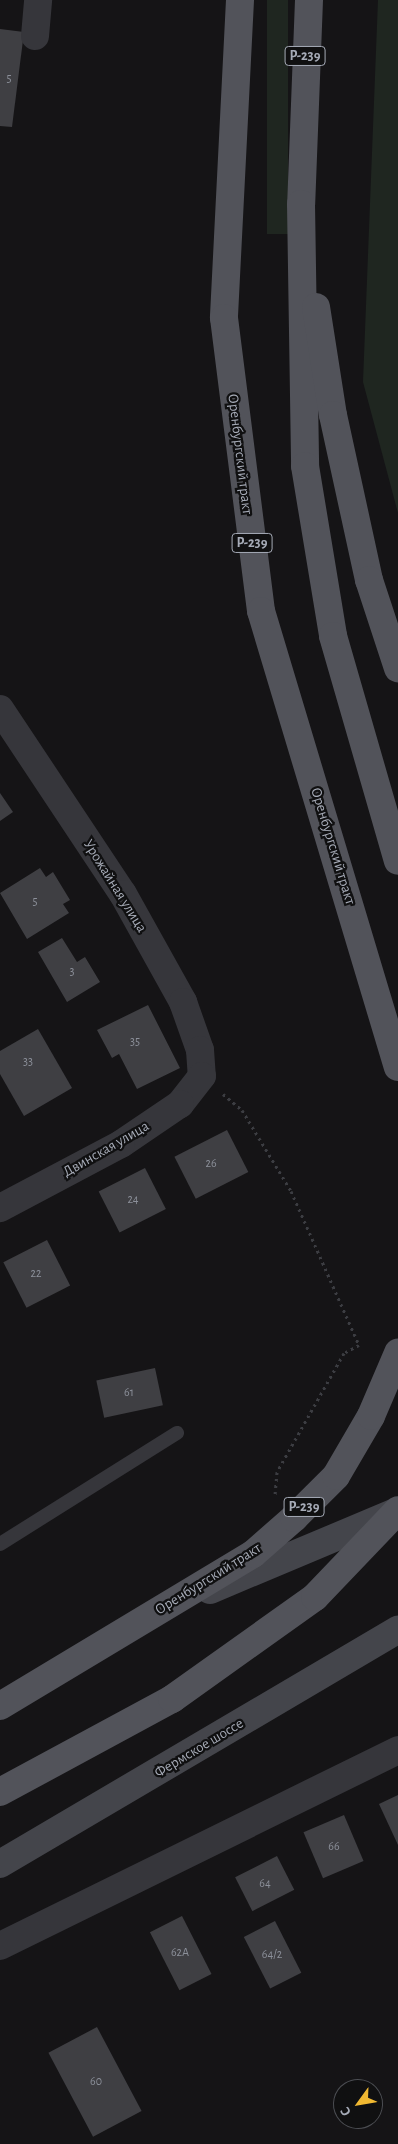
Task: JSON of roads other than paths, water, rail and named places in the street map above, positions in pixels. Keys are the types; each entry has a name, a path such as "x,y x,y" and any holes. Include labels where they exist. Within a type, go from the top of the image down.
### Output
{"main road":[{"name":"Оренбургский тракт","path":"240,0 224,318 262,611 398,1067"},
{"name":"Р-239","path":"309,0 301,204 305,466 333,636 398,861"},
{"path":"301,204 333,416 369,580 398,668"},
{"name":"Оренбургский тракт","path":"0,1706 253,1554 336,1476 371,1416 398,1353"},
{"path":"156,1612 398,1511"},
{"path":"0,1792 172,1699 315,1597 398,1511"},
{"name":"Фермское шоссе","path":"0,1864 398,1630"}],"street":[{"path":"35,36 38,0"},
{"name":"Урожайная улица","path":"0,709 123,894 183,1002 200,1050 202,1076"},
{"name":"Двинская улица","path":"0,1208 121,1144 180,1104 202,1076"},
{"path":"0,1946 398,1750"}],"lane":[{"path":"0,1544 177,1433"}]}
